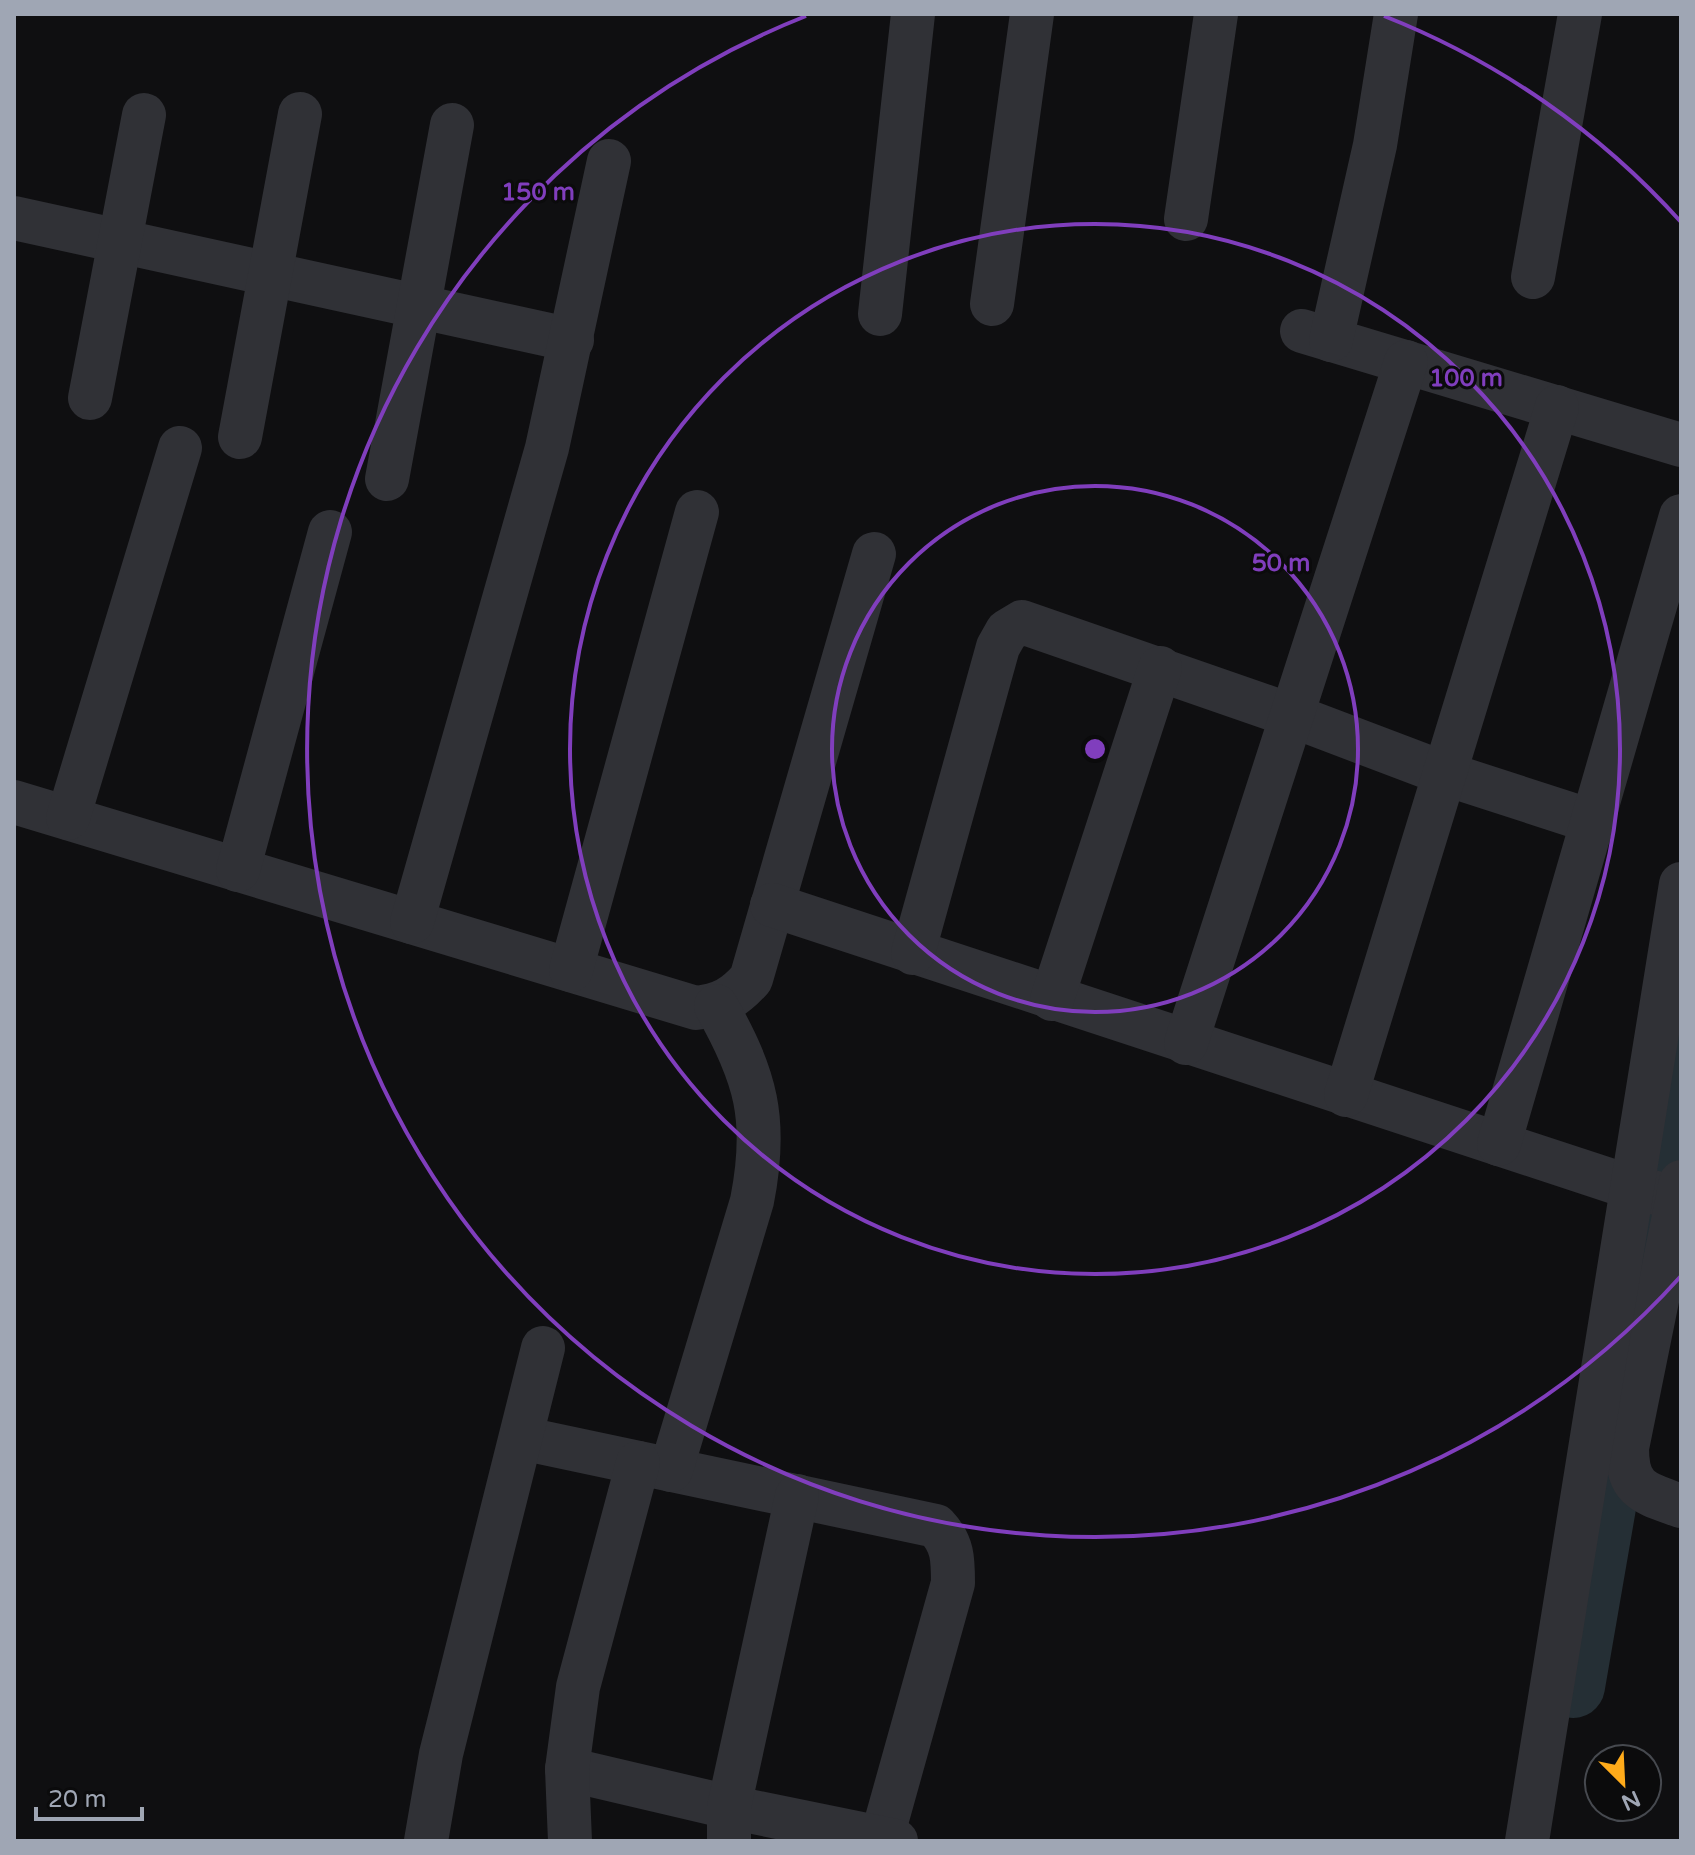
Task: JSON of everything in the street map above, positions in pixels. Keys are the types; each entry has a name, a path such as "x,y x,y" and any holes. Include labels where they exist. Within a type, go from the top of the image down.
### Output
{"street":[{"path":"880,314 913,14"},
{"path":"992,304 1032,14"},
{"path":"1186,219 1216,14"},
{"path":"1396,14 1375,145 1316,336 1681,445"},
{"path":"1533,277 1580,14"},
{"path":"240,437 300,114"},
{"path":"90,398 144,115"},
{"path":"387,479 452,125"},
{"path":"412,922 547,448 609,161"},
{"path":"14,218 572,340"},
{"path":"1186,1043 1406,362"},
{"path":"1346,1095 1557,407"},
{"path":"68,818 180,448"},
{"path":"571,970 697,512"},
{"path":"1499,1144 1681,516"},
{"path":"238,870 330,532"},
{"path":"14,802 696,1008 716,1006 734,997 751,979 874,554"},
{"path":"913,953 998,647 1007,631 1022,622 1160,668 1446,774 1594,822"},
{"path":"1052,999 1160,668"},
{"path":"1681,884 1660,1190 1627,1448 1627,1469 1633,1482 1643,1491 1681,1506"},
{"path":"772,905 1346,1095 1499,1144 1660,1190"},
{"path":"570,1841 567,1769 578,1687 752,1201 758,1170 760,1141 757,1104 747,1066 716,1006"},
{"path":"1527,1841 1660,1190"},
{"path":"426,1841 441,1754 543,1348"},
{"path":"521,1438 936,1526 947,1537 953,1553 953,1583 889,1839 729,1824 567,1769"},
{"path":"729,1824 797,1496"}],"waterway":[{"path":"1647,1260 1681,1061"},
{"path":"1573,1686 1624,1391"}]}
